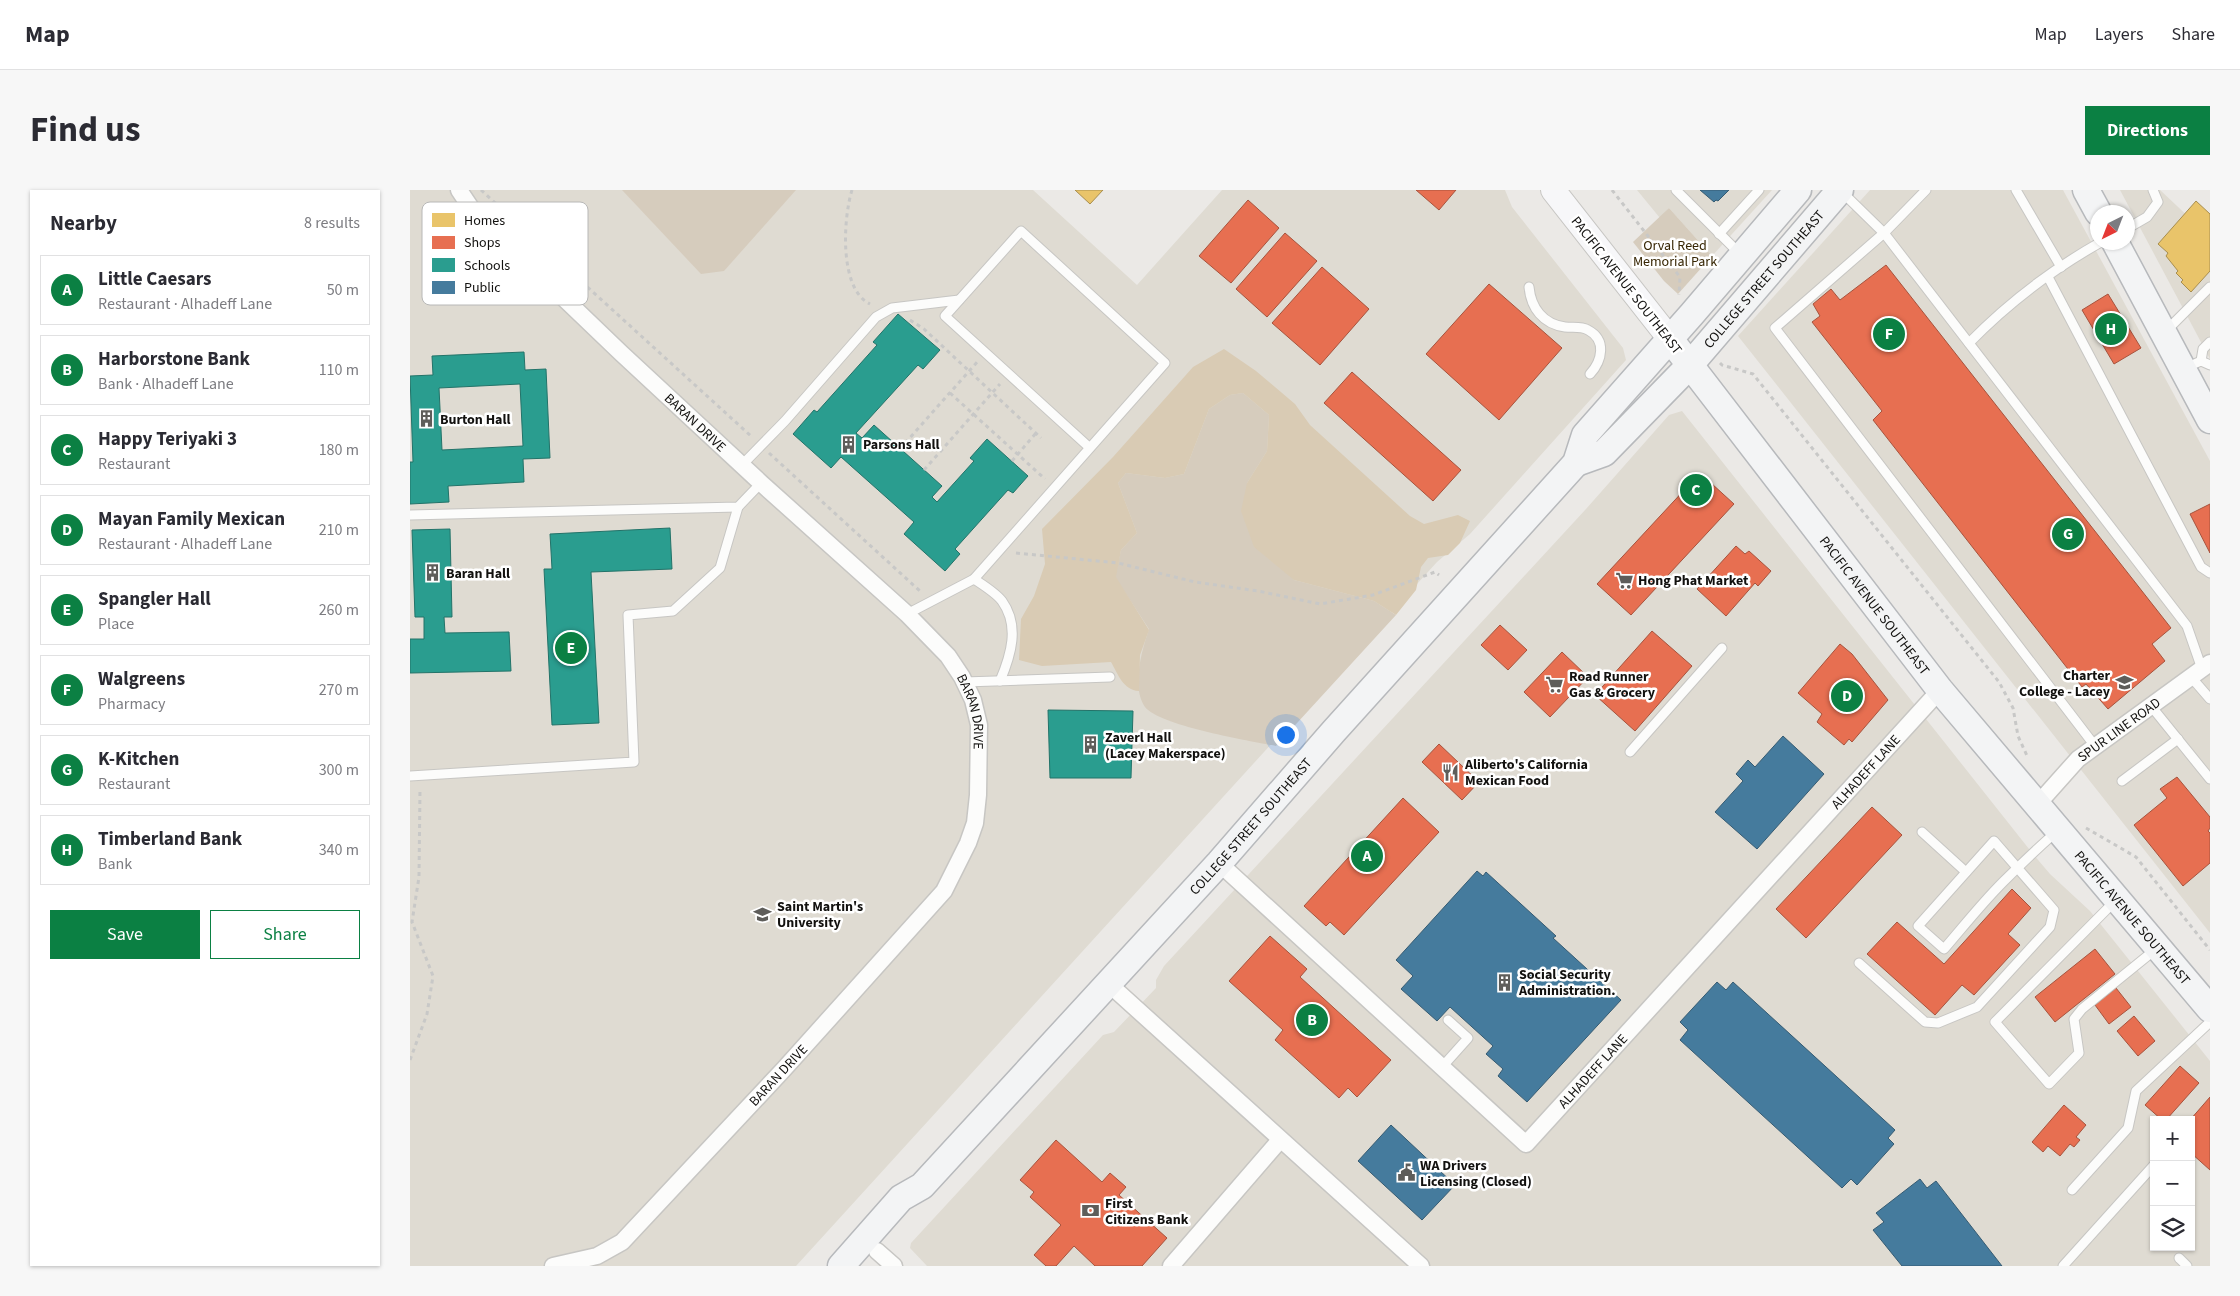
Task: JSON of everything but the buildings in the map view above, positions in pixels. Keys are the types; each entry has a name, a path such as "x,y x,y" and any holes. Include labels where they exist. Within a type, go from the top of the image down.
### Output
{"main road":[{"name":"PACIFIC AVENUE SOUTHEAST","path":"1553,190 1940,690 2037,804 2069,827 2117,900 2210,1009"},
{"name":"COLLEGE STREET SOUTHEAST","path":"840,1266 901,1198 922,1186 1109,984 1576,463 1585,435 1798,190"},
{"name":"COLLEGE STREET SOUTHEAST","path":"1576,463 1604,453 1689,366 1840,190"},
{"path":"2086,190 2094,205"},
{"path":"2119,250 2164,332 2198,365 2210,420"},
{"name":"COLLEGE STREET SOUTHEAST","path":"878,1261 913,1210 922,1186"}],"street":[{"name":"BARAN DRIVE","path":"459,190 467,202"},
{"name":"BARAN DRIVE","path":"553,1266 597,1256 622,1242 784,1069 944,891 975,823 978,795 979,725 973,700 948,656 907,614 761,483 571,305"},
{"name":"SPUR LINE ROAD","path":"2037,804 2078,759 2201,669"},
{"name":"ALHADEFF LANE","path":"1219,863 1526,1144 1940,690"},
{"path":"1109,984 1421,1266"},
{"path":"1171,1266 1280,1140"}],"lane":[{"path":"1676,190 1741,255"},
{"path":"1719,234 1759,190"},
{"path":"1840,190 1884,234 2187,626 2210,699"},
{"path":"1926,190 1884,234 1775,328 2095,746"},
{"path":"2016,190 2061,267"},
{"path":"2135,224 2147,217 2158,202 2154,190"},
{"path":"907,614 974,579 1054,488 1090,448 1165,363 1021,231 945,316 1090,448"},
{"path":"1969,343 1994,317 2061,267 2090,249"},
{"path":"2048,277 2201,567 2210,573"},
{"path":"1529,287 1530,300 1534,308 1548,322 1565,327 1582,328 1595,335 1601,350 1601,358 1598,366 1590,374"},
{"path":"2164,332 2210,287"},
{"path":"742,465 785,421 876,317 892,308 959,300"},
{"path":"2198,365 2203,349 2210,342"},
{"path":"410,776 634,762 628,615 673,612 720,568 738,507 761,483"},
{"path":"410,515 738,507"},
{"path":"974,579 1002,600 1013,625 1010,658 1000,681"},
{"path":"1630,752 1722,648"},
{"path":"964,682 1110,677"},
{"path":"2151,706 2210,779"},
{"path":"2122,781 2178,739"},
{"path":"1859,963 1925,1022 1938,1023 1976,1007 2050,927 2054,910 2018,868 1994,842 1918,926 1944,949 2002,882 2018,868 2069,827"},
{"path":"1922,832 1966,872"},
{"path":"2117,900 1995,1022 2049,1084 2079,1053 2074,1019 2082,1009 2158,948"},
{"path":"1442,1067 1468,1038 1448,1020"},
{"path":"2072,1190 2128,1128 2136,1091 2210,1022"},
{"path":"2063,1266 2150,1170"},
{"path":"2179,1258 2187,1266"}],"path":[{"path":"482,190 495,202"},
{"path":"852,190 846,242 849,272 855,291 868,304 892,308 924,329 1041,438"},
{"path":"1612,190 1680,277 1678,294 1692,314"},
{"path":"588,287 931,601"},
{"path":"1709,343 1722,365 1753,374 1999,682 2013,708 2018,736 2030,761"},
{"path":"900,449 986,353"},
{"path":"924,470 1009,374"},
{"path":"950,393 1054,488"},
{"path":"1012,460 1036,433"},
{"path":"998,552 1040,554 1118,563 1195,582 1258,591 1320,604 1373,595 1435,572 1439,575"},
{"path":"410,1060 428,1014 434,976 412,922 419,877 420,775"},
{"path":"2069,827 2136,857 2210,950"}],"shaded area":[{"name":"Saint Martin's University","path":"410,190 1033,190 1137,285 1222,190 1505,190 1512,207 1623,348 1626,360 1470,534 1437,562 796,1266 410,1266"},
{"path":"1637,190 1772,190 1712,256 1669,208 1660,218"},
{"path":"1870,190 2063,190 2090,240 2090,250 2096,250 2210,461 2210,933 1738,336"},
{"path":"2120,190 2160,190 2210,237 2210,359 2135,218 2135,205 2128,205"},
{"path":"1224,349 1256,371 1295,404 1310,425 1410,516 1424,524 1458,515 1470,521 1460,543 1448,555 1428,558 1421,567 1416,590 1396,615 1374,601 1294,580 1254,547 1241,511 1247,483 1267,451 1269,415 1243,393 1230,395 1209,409 1184,474 1165,478 1126,473 1118,483 1137,533 1121,550 1116,577 1149,630 1140,655 1139,691 1125,685 1111,662 1042,666 1019,660 1021,619 1034,596 1045,564 1042,529 1113,457 1193,367"},
{"path":"1682,411 2033,854 2050,874 2090,911 2210,1061 2210,1266 927,1266 910,1248 911,1243 1103,1035 1114,1032 1156,988 1156,980 1164,966 1586,509 1669,415"}],"green space":[{"path":"622,190 796,190 724,271 701,274"},
{"name":"Orval Reed Memorial Park","path":"1669,208 1712,256 1678,294 1664,281 1633,242"},
{"path":"1243,393 1269,415 1267,451 1247,483 1294,580 1374,601 1396,615 1276,746 1186,726 1154,714 1145,707 1141,699 1138,679 1143,647 1149,629 1115,577 1121,550 1137,533 1118,483 1126,473 1165,478 1184,474 1209,409 1230,395"}],"place":[{"name":"Timberland Bank","path":"2111,329"},
{"name":"Walgreens","path":"1889,334"},
{"name":"Burton Hall","path":"426,419"},
{"name":"Parsons Hall","path":"849,444"},
{"name":"Happy Teriyaki 3","path":"1696,490"},
{"name":"K-Kitchen","path":"2068,534"},
{"name":"Baran Hall","path":"432,573"},
{"name":"Hong Phat Market","path":"1624,580"},
{"name":"Spangler Hall","path":"571,648"},
{"name":"Charter College - Lacey","path":"2124,683"},
{"name":"Road Runner Gas & Grocery","path":"1555,684"},
{"name":"Mayan Family Mexican","path":"1847,696"},
{"name":"Zaverl Hall (Lacey Makerspace)","path":"1091,745"},
{"name":"Aliberto's California Mexican Food","path":"1451,772"},
{"name":"Little Caesars","path":"1367,856"},
{"name":"Saint Martin's University","path":"763,914"},
{"name":"Social Security Administration.","path":"1505,982"},
{"name":"Harborstone Bank","path":"1312,1020"},
{"name":"WA Drivers Licensing (Closed)","path":"1406,1173"},
{"name":"First Citizens Bank","path":"1091,1211"}]}
